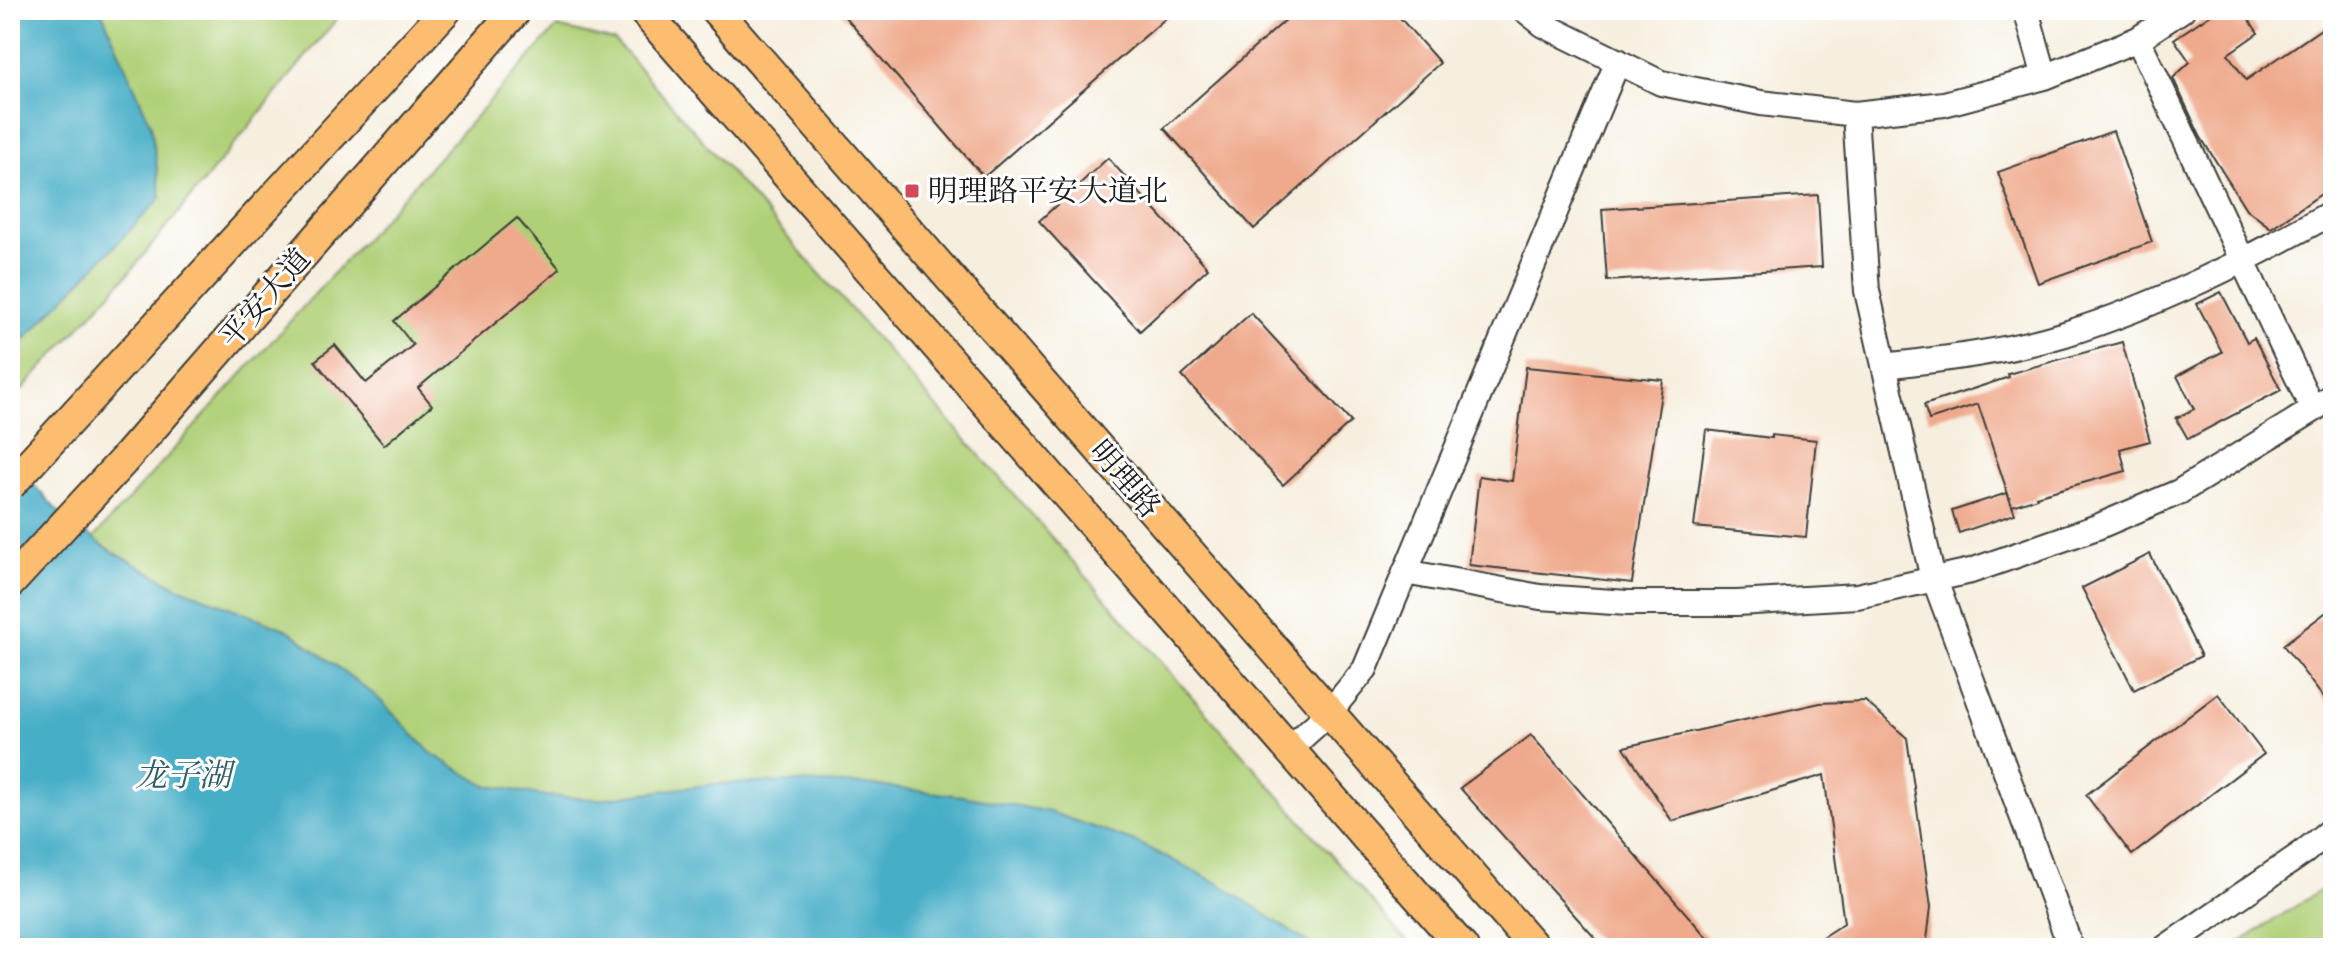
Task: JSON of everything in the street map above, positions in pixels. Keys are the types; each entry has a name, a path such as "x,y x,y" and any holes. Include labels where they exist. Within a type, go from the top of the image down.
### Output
{"main road":[{"name":"平安大道","path":"10,485 446,10"},
{"name":"平安大道","path":"10,583 123,461 516,10"},
{"name":"明理路","path":"643,10 1463,948"},
{"name":"明理路","path":"716,10 1535,948"}],"street":[{"path":"1525,10 1544,25 1661,83 1761,103 1855,114 1944,104 2045,77 2138,39 2182,10"},
{"path":"2026,10 2045,77"},
{"path":"2138,39 2313,410"},
{"path":"1290,748 1329,713 1365,669 1618,61"},
{"path":"1855,114 1867,291 1934,579 2071,948"},
{"path":"1884,366 1965,357 2065,334 2186,288 2244,262 2333,212"},
{"path":"1405,572 1540,597 1628,603 1737,603 1857,596 1971,571 2097,527 2179,492 2333,395"},
{"path":"2165,948 2304,852 2333,828"}],"green space":[{"path":"10,10 344,10 129,273 10,403"},
{"path":"557,27 615,41 1413,948 10,948 10,630"},
{"path":"2333,882 2333,948 2231,948"}],"water":[{"path":"10,10 101,10 151,125 161,198 17,347 10,362"},
{"name":"龙子湖","path":"10,459 66,520 113,552 178,587 288,630 376,696 431,753 485,785 546,796 599,799 713,784 794,782 870,785 963,796 1050,812 1138,843 1220,884 1316,948 10,948"}],"building":[{"path":"839,10 1175,10 984,177"},
{"path":"1297,10 1393,10 1440,63 1254,229 1164,128"},
{"path":"2217,10 2243,10 2258,33 2228,54 2246,80 2333,21 2333,186 2271,228 2246,209 2200,136 2173,78 2190,62 2174,39"},
{"path":"2113,131 2152,242 2038,283 1998,172"},
{"path":"1108,158 1208,268 1140,331 1039,221"},
{"path":"1818,195 1822,267 1607,281 1602,209"},
{"path":"517,218 560,269 418,388 432,405 384,445 315,361 335,345 366,383 413,345 394,321"},
{"path":"2221,292 2247,342 2254,338 2281,390 2188,439 2176,418 2194,409 2177,376 2222,352 2197,304"},
{"path":"1251,313 1351,422 1283,485 1182,376"},
{"path":"2122,342 2150,441 2120,449 2126,471 2036,496 2012,506 1978,404 1929,420 1924,405 2009,377 2008,374"},
{"path":"1526,367 1663,380 1632,583 1469,565 1479,476 1512,481"},
{"path":"1706,430 1816,440 1806,537 1694,527"},
{"path":"2007,493 2015,514 1959,533 1952,511"},
{"path":"2150,554 2201,656 2134,690 2082,588"},
{"path":"2333,607 2333,710 2283,645"},
{"path":"2218,694 2264,754 2132,855 2086,795"},
{"path":"1865,701 1907,738 1931,907 1926,948 1805,948 1844,923 1824,775 1672,821 1624,747 1820,703"},
{"path":"1531,735 1716,948 1604,948 1460,788"}],"place":[{"name":"明理路平安大道北","path":"912,191"}]}
